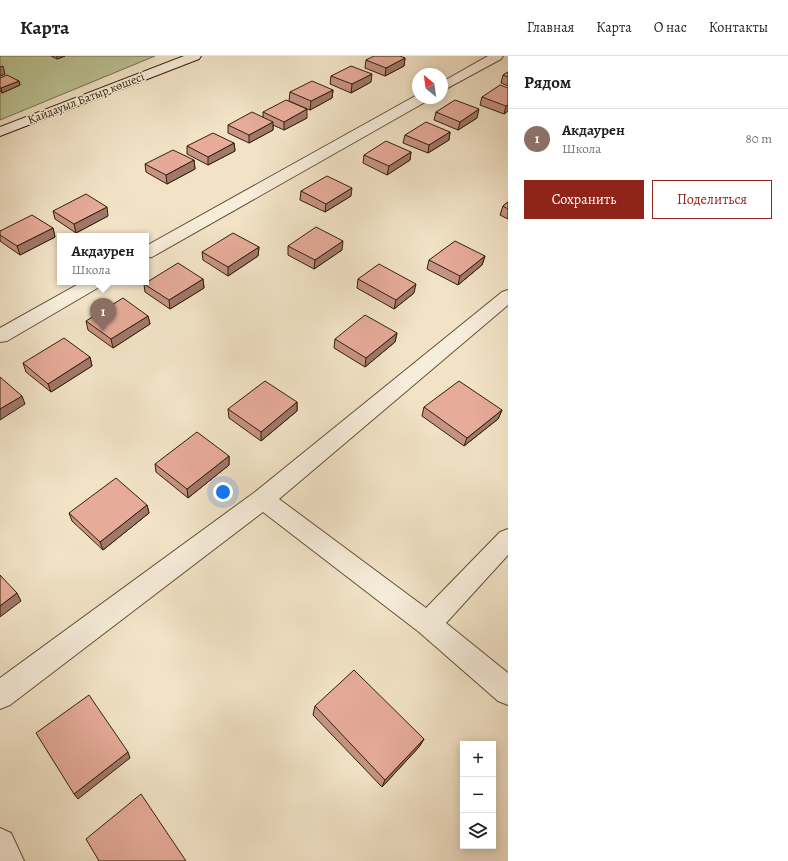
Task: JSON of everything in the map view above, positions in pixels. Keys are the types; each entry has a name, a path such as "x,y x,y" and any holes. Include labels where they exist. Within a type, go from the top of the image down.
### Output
{"street":[{"name":"Қайдауыл Батыр көшесі","path":"0,132 195,56"},
{"path":"448,84 497,56"},
{"path":"149,252 412,104"},
{"path":"0,336 90,285"},
{"path":"0,695 263,499 508,296"},
{"path":"263,499 428,624 508,691"},
{"path":"428,624 508,539"},
{"path":"0,844 8,861"}],"green space":[{"path":"0,56 155,56 0,120"}],"building":[{"path":"374,56 400,56 405,58 386,68 366,60"},
{"path":"351,66 372,74 352,84 331,76"},
{"path":"508,72 508,77 503,75"},
{"path":"7,75 19,81 0,88 0,78"},
{"path":"312,81 333,90 311,101 290,92"},
{"path":"500,85 508,88 508,105 506,106 482,97"},
{"path":"286,100 307,109 284,122 263,112"},
{"path":"455,100 479,109 460,122 436,112"},
{"path":"252,112 273,122 249,135 228,125"},
{"path":"426,122 450,132 429,145 405,135"},
{"path":"213,133 234,143 208,157 187,146"},
{"path":"386,141 411,152 389,166 364,155"},
{"path":"173,150 194,160 166,175 145,164"},
{"path":"327,176 352,188 326,204 301,191"},
{"path":"86,194 107,207 74,224 53,211"},
{"path":"508,202 508,209 503,206"},
{"path":"32,215 53,228 17,246 0,235 0,231"},
{"path":"316,227 343,241 315,260 288,246"},
{"path":"233,233 259,247 228,267 202,252"},
{"path":"455,241 485,256 460,276 429,260"},
{"path":"178,263 203,279 169,300 146,285 149,285 149,281"},
{"path":"379,264 416,284 396,300 358,279"},
{"path":"123,298 148,316 111,339 86,321"},
{"path":"365,315 397,333 366,358 335,339"},
{"path":"64,338 90,357 48,384 23,363"},
{"path":"0,377 22,396 0,409"},
{"path":"265,381 297,402 261,432 228,409"},
{"path":"459,381 502,410 467,438 424,407"},
{"path":"197,432 229,456 187,489 155,464"},
{"path":"116,478 147,505 100,542 69,513"},
{"path":"0,575 17,593 0,606"},
{"path":"354,670 424,739 385,780 315,706"},
{"path":"89,695 128,752 74,794 36,733"},
{"path":"141,794 186,861 99,861 86,839"}],"place":[{"name":"Акдаурен","path":"103,331"}]}
